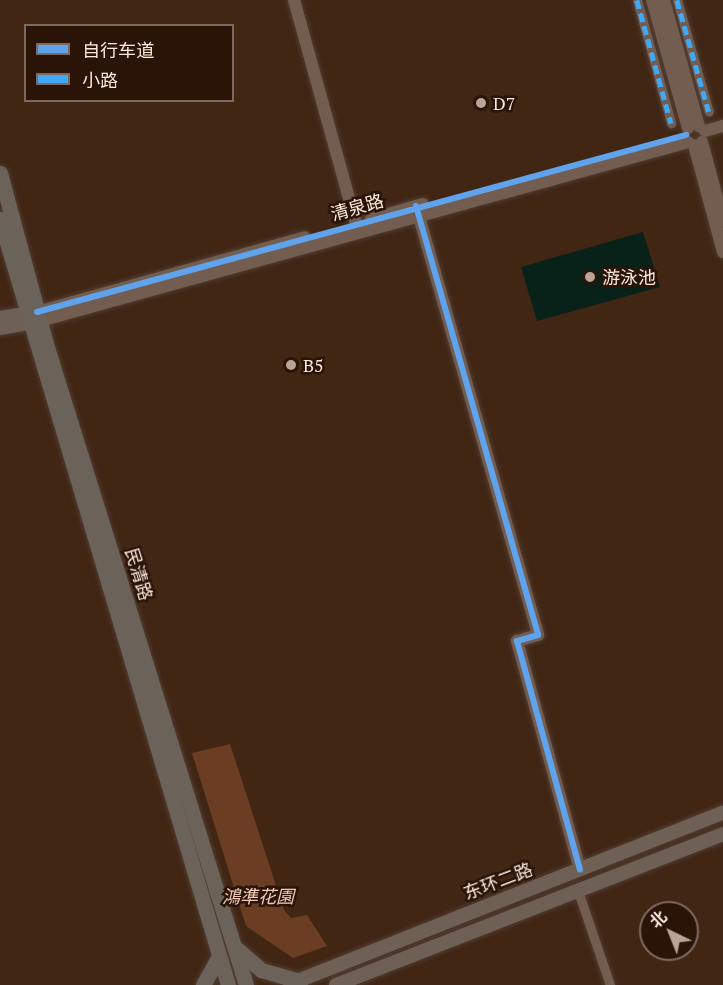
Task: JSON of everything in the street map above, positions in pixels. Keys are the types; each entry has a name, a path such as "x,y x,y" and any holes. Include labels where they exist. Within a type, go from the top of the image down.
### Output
{"main road":[{"name":"民清路","path":"0,173 33,317 228,985"},
{"name":"民清路","path":"0,219 246,985"},
{"name":"清泉路","path":"0,318 33,317"},
{"name":"清泉路","path":"0,328 33,317"},
{"name":"东环二路","path":"294,983 723,813"},
{"name":"东环二路","path":"336,985 723,834"},
{"path":"236,948 261,970 294,983"},
{"path":"203,985 219,956"}],"street":[{"path":"294,0 357,227"},
{"path":"637,0 671,123"},
{"path":"652,0 723,220"},
{"path":"664,0 723,252"},
{"path":"678,0 709,112"},
{"name":"清泉路","path":"33,317 417,210 695,136 723,126"},
{"path":"417,210 538,635 518,641 580,868"},
{"path":"578,891 610,985"}],"green space":[{"name":"鴻準花園","path":"230,744 284,910 291,918 307,915 327,946 293,958 246,926 192,753"}],"shaded area":[{"name":"游泳池","path":"643,232 660,287 537,321 521,267"}],"marked path":[{"path":"637,0 671,123"},
{"path":"677,0 709,112"}],"cycle path":[{"path":"37,312 686,135"},
{"path":"416,206 538,635 517,641 580,869"}],"place":[{"name":"D7","path":"481,103"},
{"name":"游泳池","path":"590,277"},
{"name":"B5","path":"291,365"}]}
